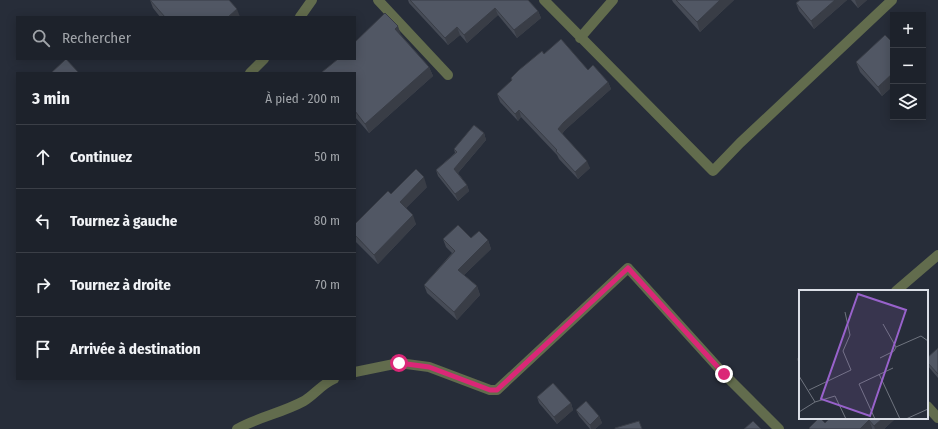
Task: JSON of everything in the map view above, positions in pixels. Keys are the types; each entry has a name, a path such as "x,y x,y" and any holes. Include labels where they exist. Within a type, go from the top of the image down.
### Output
{"street":[{"path":"301,16 312,0"},
{"path":"378,0 448,75"},
{"path":"544,0 713,171 740,143 892,0"},
{"path":"580,38 613,0"},
{"path":"251,72 263,60"},
{"path":"897,290 938,255"},
{"path":"356,372 399,363 407,364 429,367 490,390 497,390 628,268 724,374 779,429"},
{"path":"237,429 252,421 304,401 332,380"},
{"path":"928,407 938,418"}],"building":[{"path":"150,0 229,0 237,9 229,16 164,16"},
{"path":"410,0 528,0 538,11 514,30 495,8 464,35 457,27 445,38"},
{"path":"676,0 720,0 697,22"},
{"path":"800,0 835,0 811,21 796,3"},
{"path":"385,13 398,26 395,29 429,67 365,124 356,112 356,72 322,72 337,60 356,60 356,41"},
{"path":"885,35 890,40 890,76 878,87 856,62"},
{"path":"561,39 588,70 593,65 608,82 558,129 587,161 575,172 556,151 557,150 519,110 515,114 497,94 512,80 511,78 519,70 542,51 544,54"},
{"path":"65,60 67,60 78,72 52,72"},
{"path":"474,125 484,133 454,169 467,185 455,194 436,170 457,152 454,149"},
{"path":"416,169 424,177 400,202 413,215 374,255 356,236 356,223 388,191 391,194"},
{"path":"458,225 471,238 479,231 488,240 458,270 477,286 454,312 424,285 455,251 443,239"},
{"path":"938,348 938,374 928,363 928,357"},
{"path":"553,383 571,403 554,417 537,397"},
{"path":"586,401 599,416 590,425 576,410"},
{"path":"818,419 821,419 825,423 829,419 882,419 874,426 869,420 860,429 809,428"},
{"path":"639,421 642,429 615,429 615,428"},
{"path":"753,421 761,429 744,429"}],"route":[{"path":"399,363 429,367 490,390 497,390 628,268 724,374"}]}
